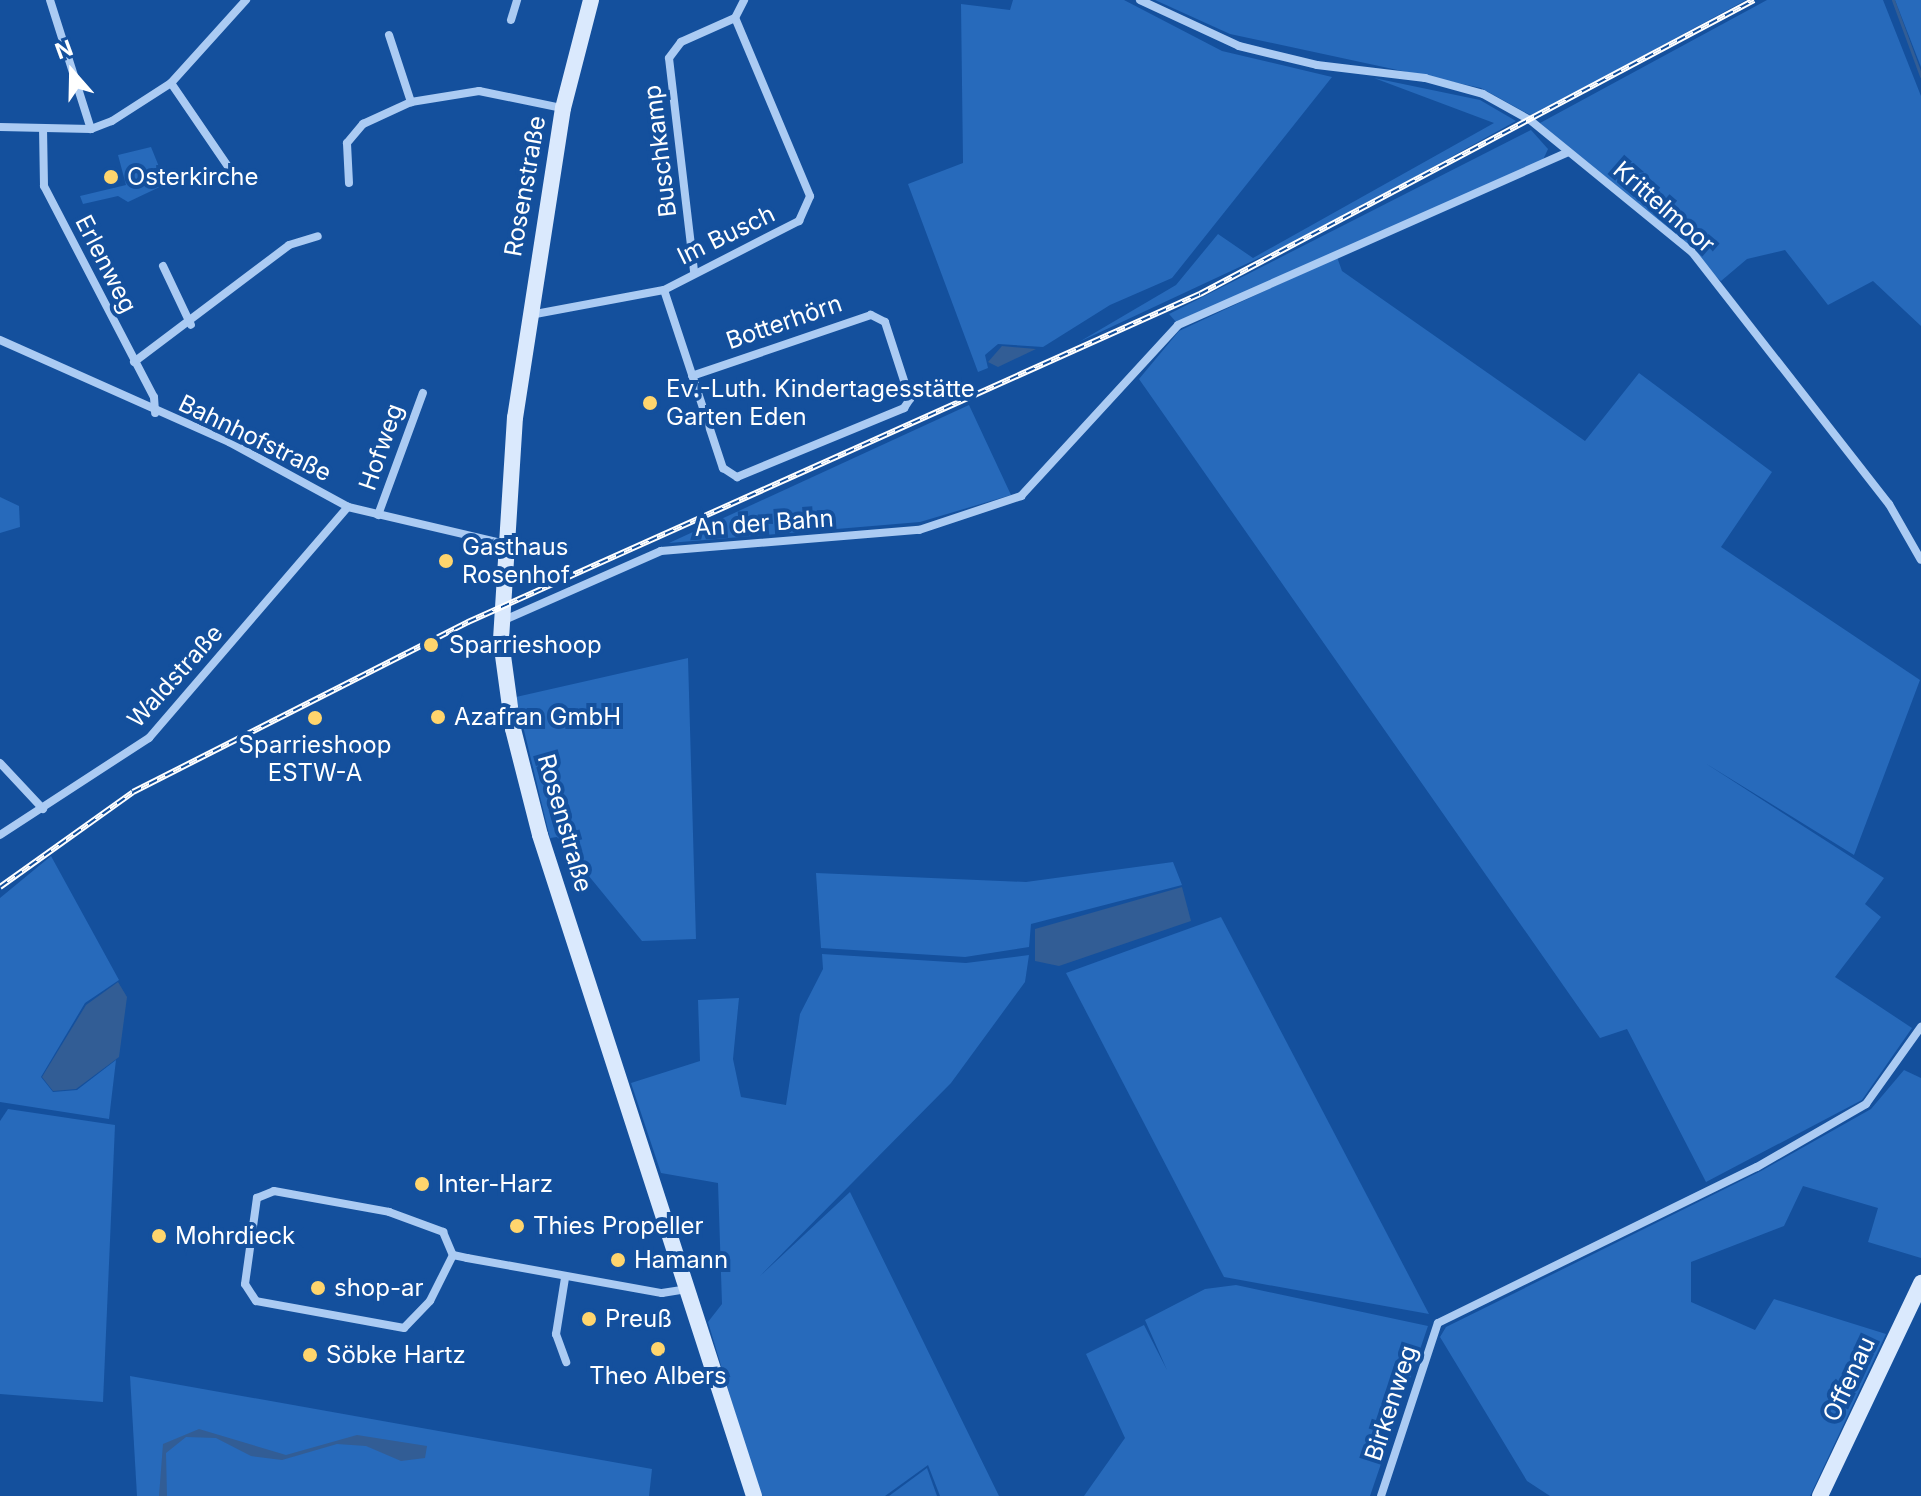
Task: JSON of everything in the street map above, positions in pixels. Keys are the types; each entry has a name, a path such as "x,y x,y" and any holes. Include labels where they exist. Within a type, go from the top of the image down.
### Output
{"main road":[{"name":"Rosenstraße","path":"591,0 563,108 529,315 502,543 500,623 513,729 540,835 691,1288 754,1496"},
{"name":"Offenau","path":"1820,1496 1921,1283"}],"street":[{"path":"50,0 91,129"},
{"path":"0,127 91,129 171,83 246,0"},
{"path":"511,20 517,0"},
{"path":"735,18 744,0"},
{"name":"Krittelmoor","path":"1140,0 1239,46 1483,94 1568,152 1692,252 1889,504 1921,560"},
{"name":"Buschkamp","path":"694,271 669,58 681,42 735,18"},
{"name":"Im Busch","path":"529,315 664,290 694,271 799,221 810,196 735,18"},
{"path":"389,35 411,102"},
{"path":"171,83 233,174"},
{"path":"349,183 347,143 363,124 411,102 479,91 563,108"},
{"name":"Erlenweg","path":"43,128 44,186 134,362 155,413"},
{"name":"An der Bahn","path":"500,623 661,551 919,530 977,514 1037,483 1178,325 1568,152"},
{"path":"134,362 191,325 289,245 318,236"},
{"path":"163,266 191,325"},
{"name":"Botterhörn","path":"664,290 692,376 723,468 737,477 904,408 910,399 885,322 871,315 692,376"},
{"name":"Bahnhofstraße","path":"0,340 155,413 229,442 348,507 502,543"},
{"name":"Hofweg","path":"378,515 423,393"},
{"name":"Waldstraße","path":"0,835 149,738 348,507"},
{"path":"0,763 43,809"},
{"name":"Birkenweg","path":"1381,1496 1438,1323 1757,1167 1866,1104 1921,1027"},
{"path":"274,1191 389,1212 443,1232 453,1255 430,1301 404,1328 256,1301 245,1284 257,1198 274,1191"},
{"path":"453,1255 565,1278 662,1293 691,1288"},
{"path":"565,1278 556,1334 566,1362"}],"shaded area":[{"path":"1013,0 1124,0 1222,51 1332,77 1172,278 1110,305 1043,347 998,344 985,355 988,368 978,372 908,184 963,163 961,4 1010,10"},
{"path":"1155,0 1746,0 1532,116 1481,88 1230,34"},
{"path":"1767,0 1883,0 1921,96 1921,326 1873,281 1828,305 1785,250 1747,259 1721,281 1540,123"},
{"path":"1895,0 1921,0 1921,67"},
{"path":"1374,78 1480,100 1516,121 1321,229 1079,342 1176,285 1218,234 1253,258 1494,123"},
{"path":"1531,130 1548,149 1542,162 1176,322 1169,314"},
{"path":"151,147 166,184 128,202 118,196 83,204 80,196 126,185 118,155"},
{"path":"1337,257 1342,271 1585,441 1639,373 1772,472 1721,547 1920,680 1854,855 1705,763 1884,878 1865,904 1881,917 1835,977 1912,1028 1862,1100 1706,1182 1627,1029 1600,1038 1139,379 1179,331"},
{"path":"1002,346 1036,349 998,367 988,362"},
{"path":"969,405 1011,495 920,522 669,543"},
{"path":"0,497 19,506 20,527 0,533"},
{"path":"688,658 696,939 642,941 557,837 550,838 516,697"},
{"path":"51,856 119,980 85,1003 41,1077 53,1092 77,1090 116,1060 109,1119 0,1102 0,898"},
{"path":"1173,862 1182,885 1031,924 1029,947 965,957 821,948 816,873 1026,882"},
{"path":"1182,887 1191,921 1059,966 1035,961 1035,929"},
{"path":"1221,917 1429,1314 1224,1277 1066,973"},
{"path":"822,954 966,963 1029,955 1025,982 951,1083 759,1277 850,1192 999,1496 940,1496 928,1465 885,1496 760,1496 708,1322 722,1304 718,1183 661,1173 631,1083 700,1061 698,1000 739,998 733,1059 741,1097 786,1105 800,1014 823,969"},
{"path":"118,982 127,997 119,1057 76,1089 53,1091 42,1077 86,1005"},
{"path":"1904,1070 1921,1078 1921,1258 1868,1242 1878,1208 1803,1186 1784,1226 1691,1262 1691,1302 1755,1330 1774,1299 1886,1334 1810,1496 1550,1496 1527,1481 1440,1337 1446,1327 1761,1171 1871,1109"},
{"path":"8,1109 115,1125 103,1402 0,1394 0,1121"},
{"path":"1236,1285 1428,1326 1370,1496 1084,1496 1125,1438 1086,1354 1144,1325 1167,1370 1145,1320 1205,1289"},
{"path":"130,1376 652,1469 649,1496 137,1496"},
{"path":"199,1429 286,1455 357,1435 427,1446 425,1458 401,1461 366,1446 337,1444 282,1460 251,1456 216,1438 186,1437 166,1453 167,1496 159,1496 163,1444"},
{"path":"927,1468 937,1496 889,1496"}],"waterway":[{"name":"Offenau","path":"1893,0 1921,76"}],"railway":[{"path":"0,887 133,792 468,622 1200,294 1754,0"}],"place":[{"name":"Osterkirche","path":"111,177"},
{"name":"Ev.-Luth. Kindertagesstätte Garten Eden","path":"650,403"},
{"name":"Gasthaus Rosenhof","path":"446,561"},
{"name":"Sparrieshoop","path":"431,645"},
{"name":"Azafran GmbH","path":"438,717"},
{"name":"Sparrieshoop ESTW-A","path":"315,718"},
{"name":"Inter-Harz","path":"422,1184"},
{"name":"Thies Propeller","path":"517,1226"},
{"name":"Mohrdieck","path":"159,1236"},
{"name":"Hamann","path":"618,1260"},
{"name":"shop-ar","path":"318,1288"},
{"name":"Preuß","path":"589,1319"},
{"name":"Theo Albers","path":"658,1349"},
{"name":"Söbke Hartz","path":"310,1355"}]}
